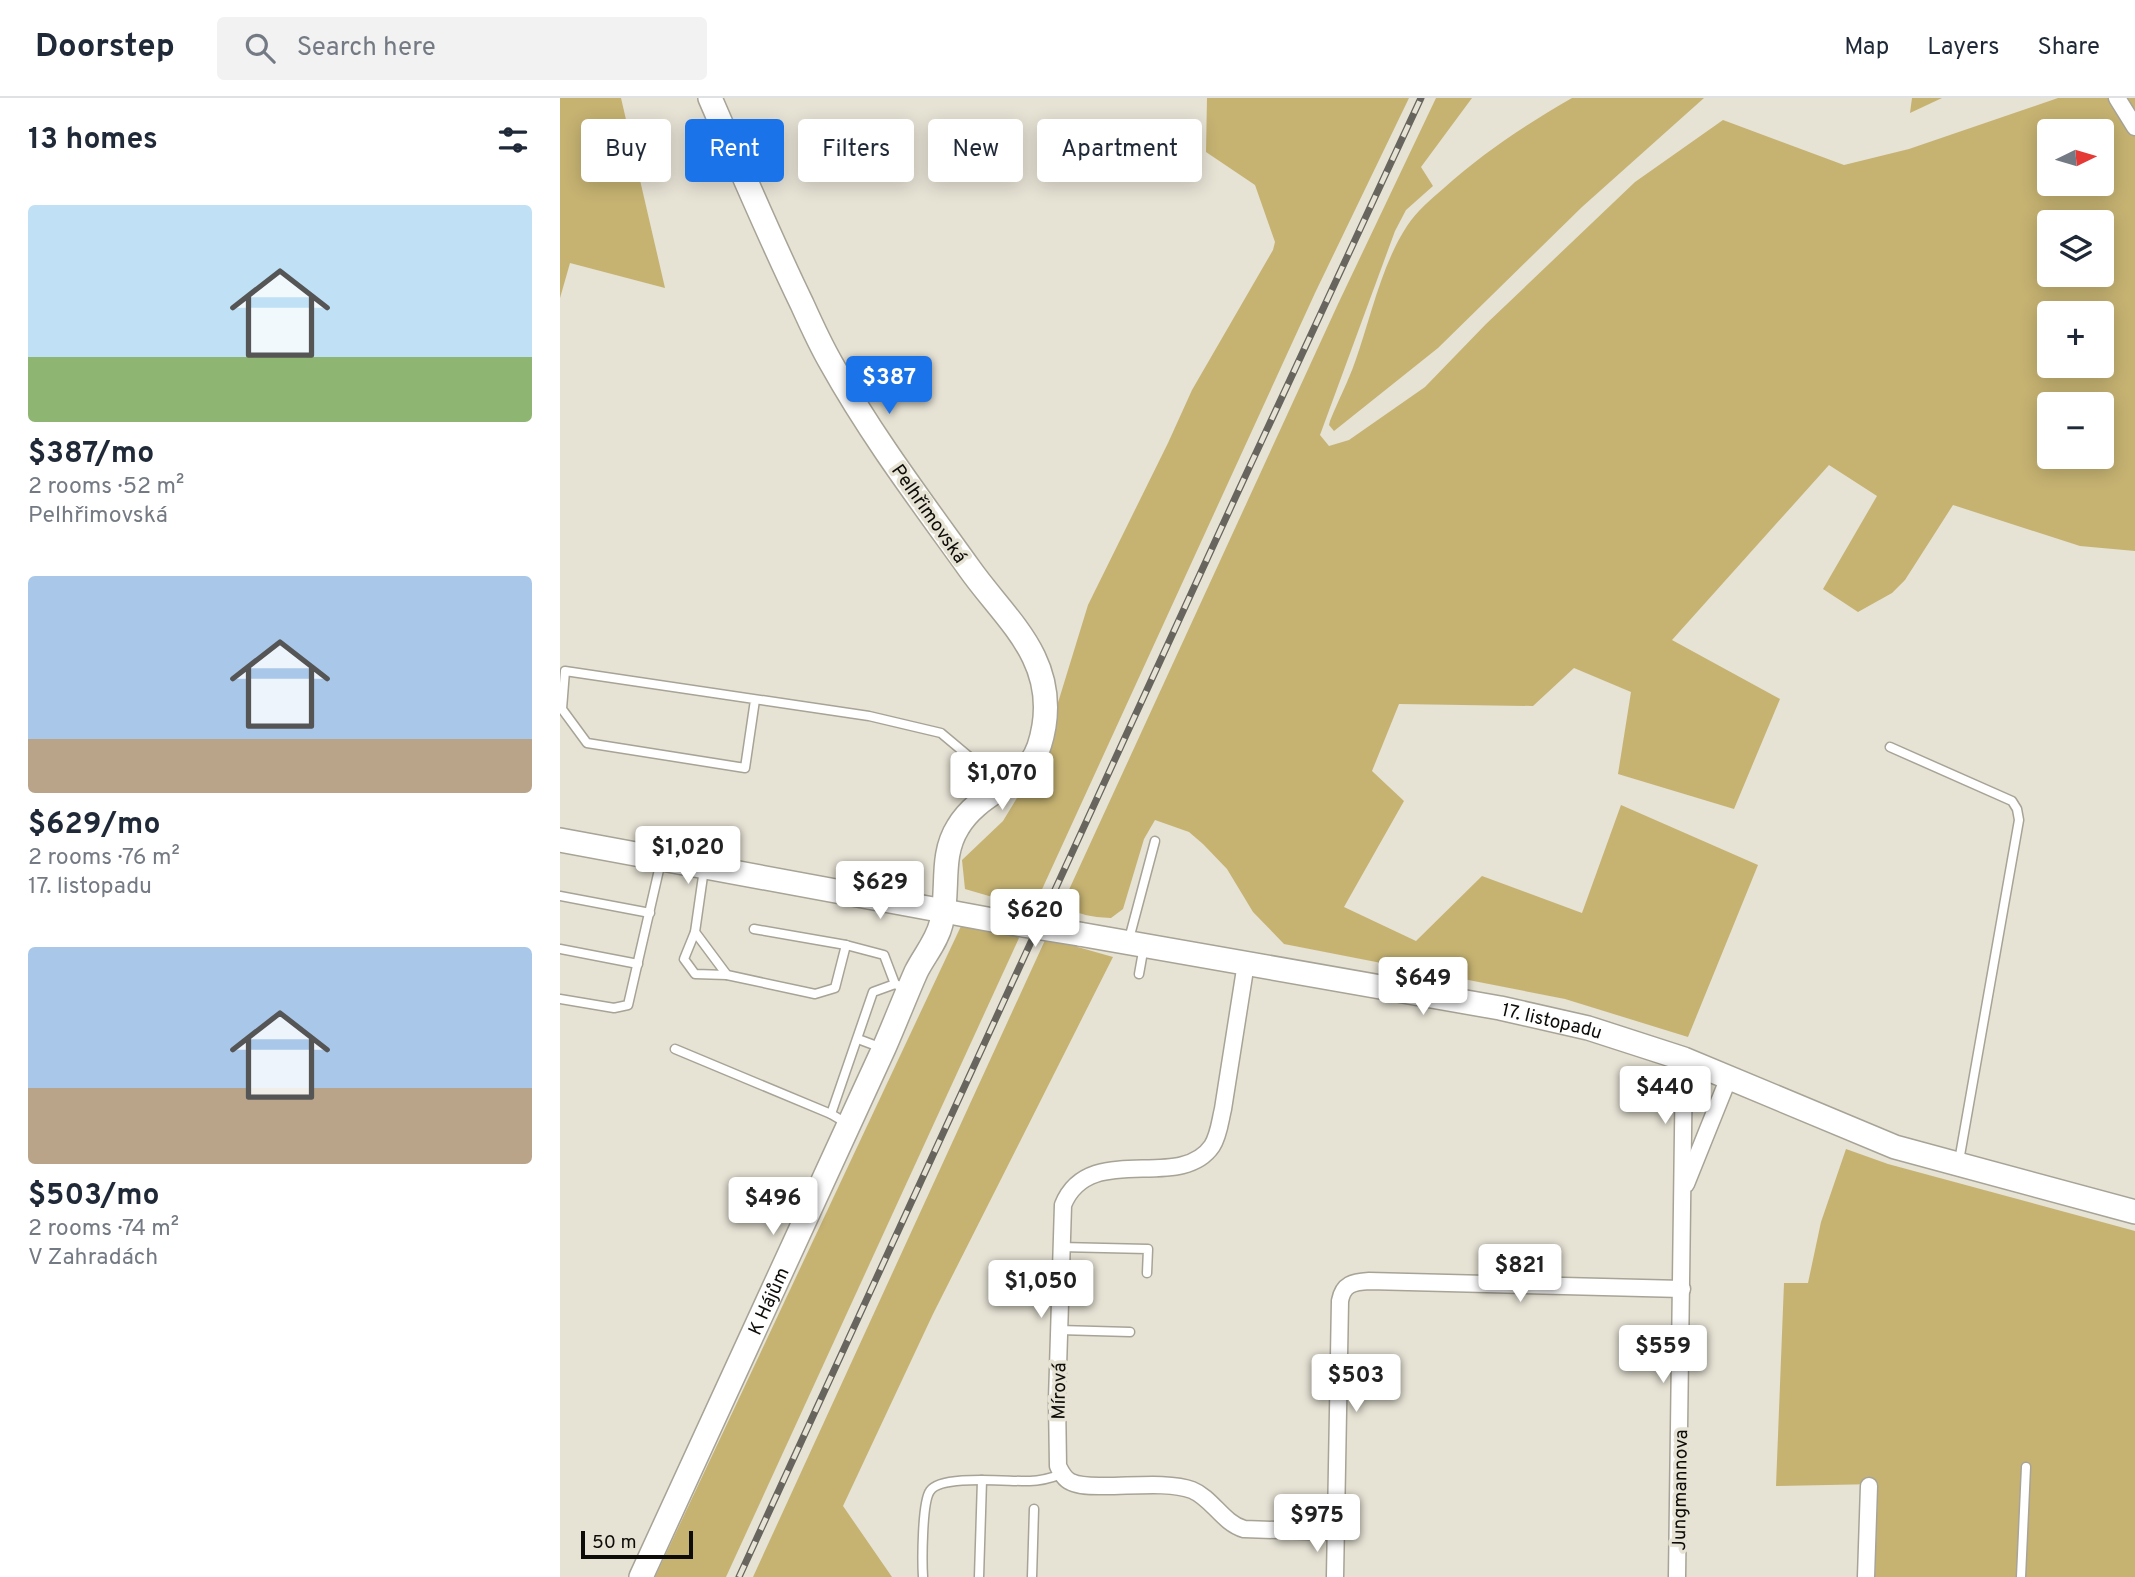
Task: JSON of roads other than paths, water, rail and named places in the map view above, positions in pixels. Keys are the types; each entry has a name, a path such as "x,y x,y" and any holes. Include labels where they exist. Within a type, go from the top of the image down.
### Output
{"street":[{"name":"Pelhřimovská","path":"710,98 830,363 901,472 978,580 1019,631 1041,673 1044,724 1034,760 979,802 964,818 950,843 945,865 944,909"},
{"path":"2118,98 2135,127"},
{"name":"17. listopadu","path":"560,839 998,921 1546,1018 1626,1039 1684,1059 1895,1147 2135,1212"},
{"name":"K Hájům","path":"641,1577 840,1119 884,1048 902,987 940,927 944,909"},
{"name":"Mírová","path":"1062,1474 1057,1454 1063,1205 1067,1194 1085,1177 1103,1172 1176,1166 1195,1160 1212,1145 1223,1109 1247,963"},
{"name":"Jungmannova","path":"1678,1577 1684,1059"},
{"name":"Jungmannova","path":"1683,1192 1729,1077"},
{"path":"1335,1577 1340,1301 1342,1291 1349,1284 1358,1282 1682,1289"},
{"path":"1062,1474 1070,1482 1090,1486 1175,1486 1195,1491 1233,1525 1244,1529 1336,1531"},
{"path":"1866,1577 1869,1486"}],"lane":[{"path":"755,699 745,768 587,743 562,709 565,671 755,699 869,716 942,733 1003,785"},
{"path":"1890,747 2012,801 2020,820 1959,1166"},
{"path":"1139,974 1136,944 1156,841"},
{"path":"560,999 614,1008 628,1005 662,859"},
{"path":"705,866 695,932 684,959 695,974 727,975 815,994 835,988 846,944"},
{"path":"560,895 649,913"},
{"path":"675,1049 840,1119 858,1039 873,992 902,987 884,955 846,944 754,929"},
{"path":"695,932 727,975"},
{"path":"560,949 638,964"},
{"path":"858,1039 884,1048"},
{"path":"1060,1247 1148,1249 1147,1273"},
{"path":"1059,1330 1130,1332"},
{"path":"2021,1577 2026,1467"},
{"path":"923,1577 922,1544 929,1492 934,1486 982,1480 1032,1482 1062,1474"},
{"path":"979,1577 982,1480"},
{"path":"1032,1577 1034,1509"}],"railway":[{"path":"739,1577 1421,98"}]}
